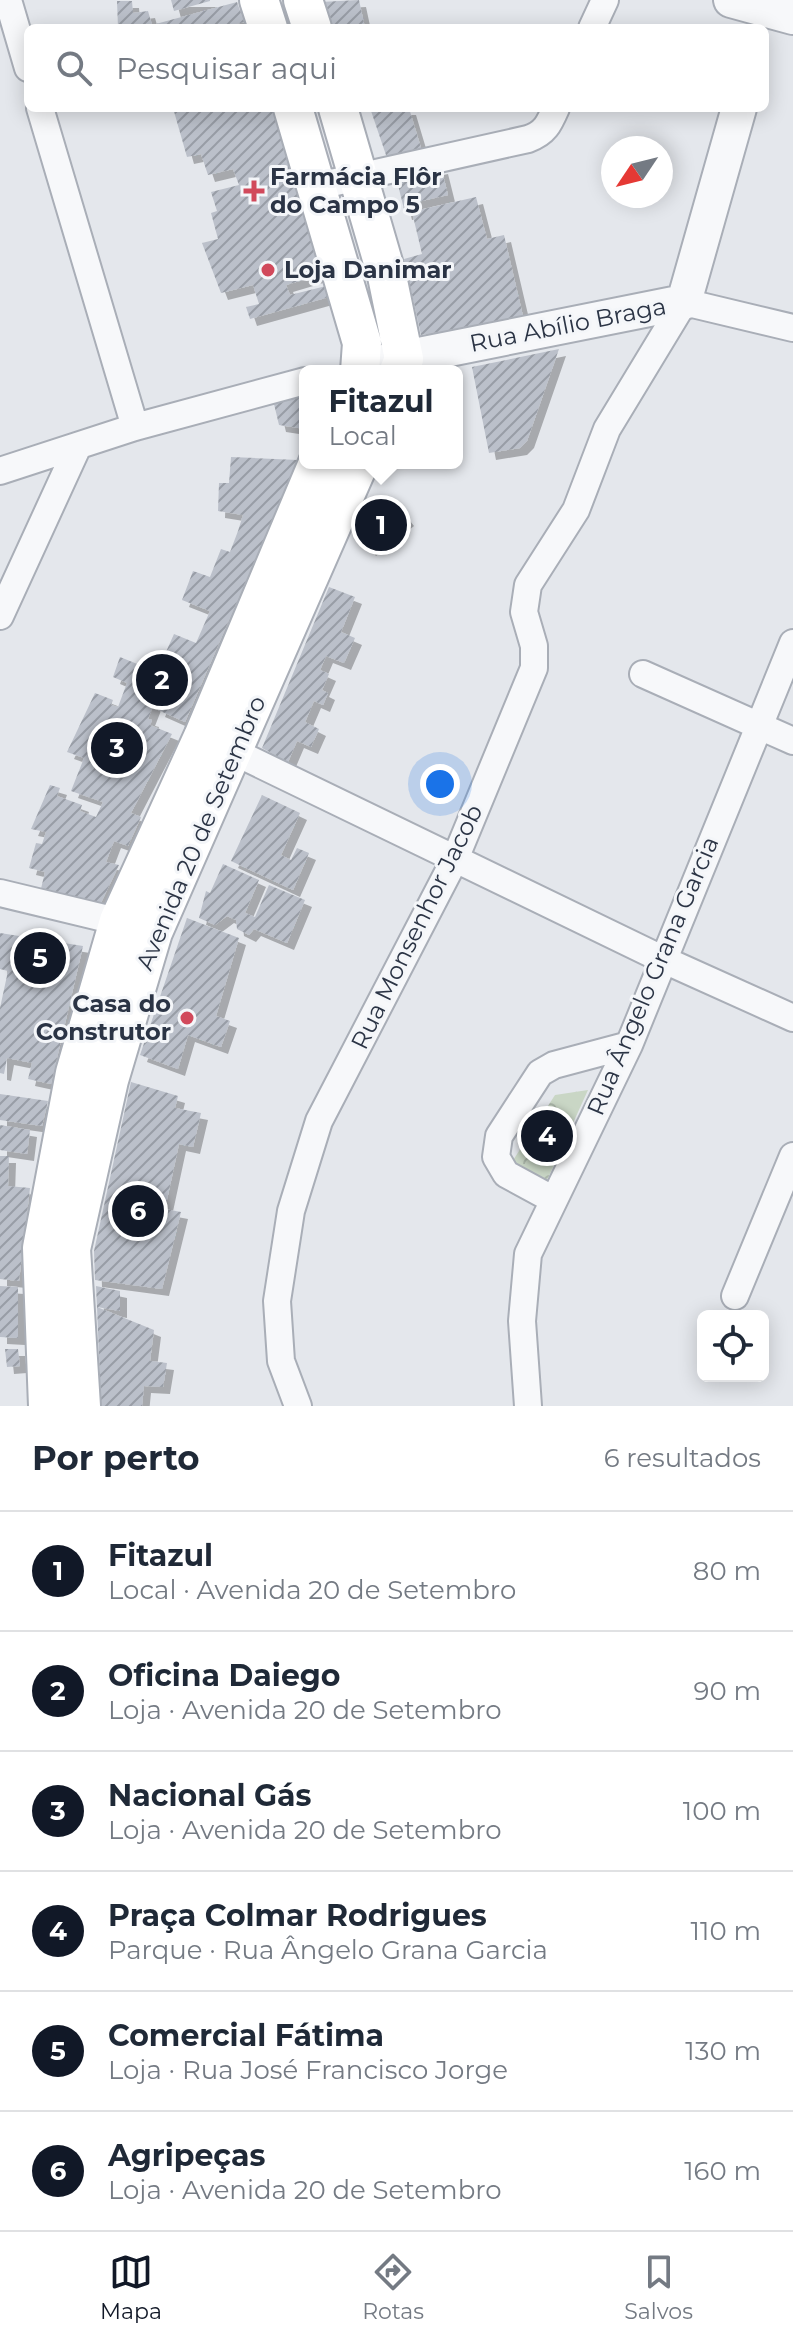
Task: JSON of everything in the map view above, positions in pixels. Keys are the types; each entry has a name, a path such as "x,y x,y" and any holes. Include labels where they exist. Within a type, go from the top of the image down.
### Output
{"main road":[{"path":"259,0 267,24"},
{"path":"303,0 311,24"},
{"path":"294,112 362,343 373,365"},
{"path":"339,112 387,276 374,365"},
{"path":"314,473 352,479"},
{"name":"Avenida 20 de Setembro","path":"219,745 314,473"},
{"name":"Avenida 20 de Setembro","path":"48,1406 57,1248 109,1080 136,926 219,745 352,479"},
{"name":"Avenida 20 de Setembro","path":"57,1248 81,1406"}],"street":[{"path":"8,0 24,54"},
{"path":"594,24 605,0"},
{"path":"731,0 774,14"},
{"path":"41,112 135,427"},
{"path":"318,186 359,174 528,139 540,135 554,112"},
{"name":"Rua Monsenhor Jacob","path":"298,1406 281,1361 277,1301 291,1211 319,1121 455,859 534,668 534,646 524,612 528,585 576,510 607,429 684,302 738,112"},
{"name":"Rua Abílio Braga","path":"384,365 684,302 793,328"},
{"path":"0,471 135,427 299,383"},
{"path":"0,616 78,446"},
{"name":"Rua Ângelo Grana Garcia","path":"528,1406 522,1321 528,1254 629,1045 756,726 793,643"},
{"path":"643,674 793,741"},
{"path":"219,745 662,959 793,1018"},
{"path":"0,893 136,926"},
{"path":"552,1199 506,1174 496,1157 499,1136 540,1073 554,1065 629,1045"},
{"path":"735,1296 793,1156"}],"green space":[{"path":"588,1090 544,1187 510,1165 555,1095"}],"building":[{"path":"171,0 210,0 210,1 174,11"},
{"path":"359,0 364,24 328,24 320,2"},
{"path":"117,1 132,1 133,13 148,11 152,24 118,24"},
{"path":"237,2 244,22 236,24 156,24"},
{"path":"174,112 273,112 323,274 286,285 290,295 326,286 329,297 250,319 246,307 259,304 253,285 221,293 202,243 218,239 211,213 217,211 211,192 239,185 233,169 208,175 201,154 187,157"},
{"path":"371,112 410,112 421,148 387,158"},
{"path":"441,167 448,195 417,202 419,210 476,197 487,239 504,235 523,316 421,335 404,259 422,254 412,212 405,213 396,177"},
{"path":"559,349 527,441 520,448 489,453 472,367"},
{"path":"299,397 299,428 279,425 274,404"},
{"path":"231,457 298,460 185,722 158,710 163,698 157,696 148,719 152,720 150,725 172,734 131,813 141,817 128,846 114,841 106,862 119,865 97,911 39,897 45,872 29,868 36,843 42,844 46,832 31,829 50,785 60,788 57,796 82,805 80,811 96,817 103,802 71,791 84,758 67,752 95,693 113,700 111,705 118,707 127,683 113,677 120,657 157,672 174,634 196,643 210,611 182,600 193,571 210,577 221,549 230,552 238,531 243,515 218,511 219,483 229,483"},
{"path":"392,500 407,519 369,549 354,531"},
{"path":"329,587 355,597 341,632 355,638 344,663 326,656 320,670 329,674 322,690 328,693 323,705 314,701 305,722 319,729 311,747 297,741 288,762 262,748"},
{"path":"262,795 300,813 281,855 291,860 297,848 309,853 293,890 231,861"},
{"path":"223,864 259,880 245,913 255,917 269,885 305,900 287,943 254,929 249,935 237,929 236,920 227,916 215,925 199,918 206,891 210,893"},
{"path":"187,918 239,938 216,1016 230,1021 221,1047 188,1035 178,1069 140,1055"},
{"path":"0,933 83,946 51,1084 28,1079 32,1063 7,1058 4,1074 0,1073 0,1008 8,971 0,969"},
{"path":"131,1082 178,1096 175,1108 201,1113 193,1147 179,1144 165,1209 181,1212 162,1289 95,1280 94,1251"},
{"path":"0,1094 48,1101 42,1126 0,1120"},
{"path":"0,1125 30,1130 27,1154 0,1150"},
{"path":"0,1156 9,1156 8,1186 30,1188 19,1281 0,1279"},
{"path":"0,1286 18,1287 18,1338 0,1337"},
{"path":"96,1286 120,1291 120,1311 97,1307"},
{"path":"97,1307 154,1330 150,1361 167,1363 163,1387 144,1386 142,1406 101,1406"},
{"path":"5,1349 18,1349 20,1366 7,1367"}],"place":[{"name":"Farmácia Flôr do Campo 5","path":"254,191"},
{"name":"Loja Danimar","path":"268,270"},
{"name":"Fitazul","path":"381,525"},
{"name":"Oficina Daiego","path":"162,680"},
{"name":"Nacional Gás","path":"117,748"},
{"name":"Comercial Fátima","path":"40,958"},
{"name":"Casa do Construtor","path":"187,1018"},
{"name":"Praça Colmar Rodrigues","path":"547,1136"},
{"name":"Agripeças","path":"138,1211"}]}
